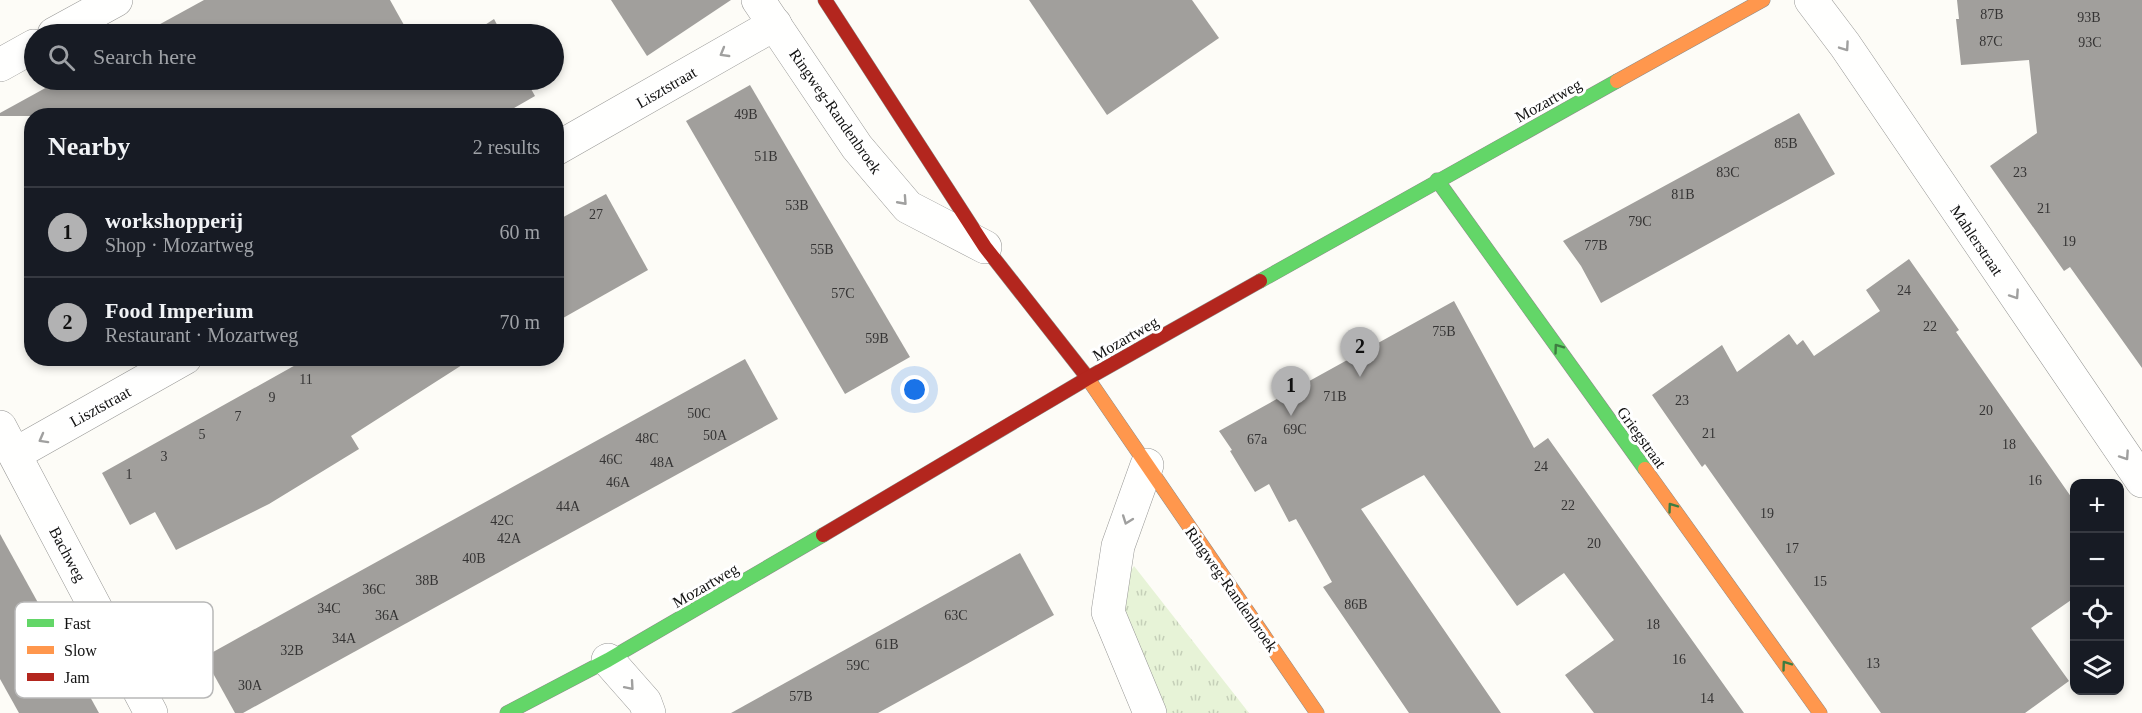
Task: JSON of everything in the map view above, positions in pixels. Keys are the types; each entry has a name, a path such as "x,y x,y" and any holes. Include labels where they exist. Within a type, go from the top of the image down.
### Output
{"street":[{"path":"72,24 116,0"},
{"name":"Ringweg-Randenbroek","path":"825,0 985,247 1088,378 1317,713"},
{"name":"Mozartweg","path":"507,713 608,660 1088,378 1437,180 1763,0"},
{"name":"Mahlerstraat","path":"1811,0 1845,45 2142,481"},
{"name":"Ringweg-Randenbroek","path":"767,12 857,147 908,207 985,247"},
{"name":"Lisztstraat","path":"564,144 767,12"},
{"path":"0,65 24,52"},
{"name":"Griegstraat","path":"1437,180 1820,713"},
{"name":"Lisztstraat","path":"8,441 168,366"},
{"name":"Bachweg","path":"8,441 93,602"},
{"path":"1147,465 1118,546 1108,612 1150,713"},
{"path":"608,660 645,702 650,713"},
{"name":"Bachweg","path":"144,698 152,713"}],"green space":[{"path":"1134,566 1249,713 1166,713 1117,593"}],"building":[{"path":"204,0 390,0 403,24 160,24"},
{"path":"611,0 731,0 647,56"},
{"path":"1029,0 1192,0 1219,38 1107,115"},
{"path":"1957,0 2142,0 2142,368 2070,267 2064,271 1990,166 2037,133 2029,60 1961,65 1956,19 1959,19"},
{"path":"494,19 497,24 486,24"},
{"path":"750,85 910,357 845,394 686,121"},
{"path":"42,90 532,90 535,96 514,108 24,108 24,116 0,116 0,113"},
{"path":"1799,113 1835,174 1601,303 1581,266 1563,241"},
{"path":"606,194 648,270 564,317 564,217"},
{"path":"1909,259 1959,330 1956,332 2070,495 2070,601 2031,628 2069,681 2025,713 1881,713 1705,464 1702,467 1652,395 1722,345 1737,372 1789,334 1797,345 1803,340 1814,356 1880,311 1866,290"},
{"path":"1454,301 1534,448 1548,438 1744,713 1594,713 1565,675 1614,640 1564,573 1517,606 1424,475 1361,509 1501,713 1409,713 1323,587 1332,582 1296,519 1289,522 1269,484 1255,492 1219,431"},
{"path":"745,359 778,419 243,713 235,713 213,673 213,652"},
{"path":"294,366 460,366 351,436 359,449 269,504 176,550 155,512 130,525 102,473"},
{"path":"0,534 38,602 15,602 15,698 91,698 99,713 19,713 0,679"},
{"path":"1020,553 1054,615 965,665 878,713 731,713"}],"traffic: fast":[{"path":"1260,281 1617,81"},
{"path":"1437,180 1645,469"},
{"path":"507,713 608,660 823,535"}],"traffic: slow":[{"path":"1617,81 1763,0"},
{"path":"1084,373 1317,713"},
{"path":"1645,469 1820,713"}],"traffic: jam":[{"path":"825,0 985,247 1084,373"},
{"path":"823,535 1088,378 1260,281"}],"place":[{"name":"Food Imperium","path":"1360,377"},
{"name":"workshopperij","path":"1291,416"}]}
